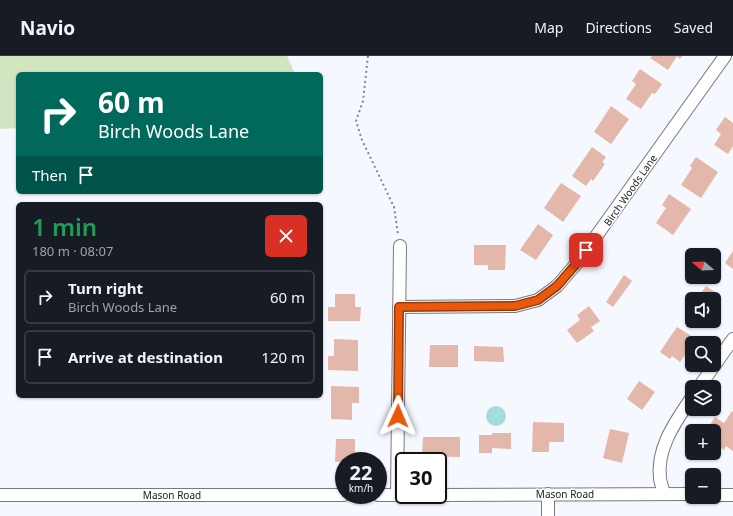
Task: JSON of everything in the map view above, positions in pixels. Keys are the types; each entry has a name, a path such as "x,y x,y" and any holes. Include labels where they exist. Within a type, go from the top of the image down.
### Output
{"street":[{"name":"Birch Woods Lane","path":"399,307 515,306 538,300 557,286 577,263 725,56"},
{"path":"400,246 401,452"},
{"path":"704,380 733,339"},
{"path":"664,494 660,479 660,462 668,436 685,407"},
{"path":"548,494 548,516"},
{"name":"Mason Road","path":"447,495 685,494"},
{"path":"721,494 733,495"},
{"name":"Mason Road","path":"0,495 335,495"}],"path":[{"path":"368,56 363,101 356,122 362,140 394,207 400,246"}],"green space":[{"path":"0,56 287,56 294,72 16,72 16,128 0,129"}],"water":[{"path":"496,406 503,409 506,416 503,423 496,426 489,423 486,416 489,409"}],"building":[{"path":"652,56 677,56 668,70 650,58"},
{"path":"640,69 662,84 655,94 652,93 641,109 626,99 636,84 632,81"},
{"path":"611,106 629,119 611,144 594,132"},
{"path":"725,117 733,123 733,146 728,154 714,145 721,134 716,130"},
{"path":"592,147 606,157 602,162 605,164 593,181 591,179 586,186 572,176"},
{"path":"696,157 718,172 701,198 681,185 692,168 690,166"},
{"path":"561,183 581,196 563,222 544,208"},
{"path":"669,194 691,209 673,235 656,223 666,208 662,205"},
{"path":"538,224 553,235 536,260 520,250"},
{"path":"474,245 506,245 505,270 488,270 488,265 474,265"},
{"path":"733,251 733,269 725,263"},
{"path":"624,275 632,281 613,307 606,302"},
{"path":"706,286 715,292 702,292"},
{"path":"335,294 355,294 355,307 361,307 360,321 328,321 328,307 335,307"},
{"path":"589,306 600,321 591,327 594,331 577,343 567,330 580,320 577,315"},
{"path":"677,327 691,336 685,336 685,355 680,362 672,356 670,359 660,352"},
{"path":"334,339 358,340 358,371 328,370 328,356 334,356"},
{"path":"430,345 458,345 458,367 429,367"},
{"path":"474,346 503,347 504,362 474,361"},
{"path":"639,381 655,392 642,410 627,399"},
{"path":"331,386 359,387 359,403 352,403 352,420 331,419"},
{"path":"732,411 733,451 726,446 724,450 721,448 721,424 710,424 715,417 724,423"},
{"path":"533,422 564,423 564,442 549,442 549,452 532,452"},
{"path":"610,429 629,433 622,463 603,458"},
{"path":"492,433 511,433 511,449 492,448 492,453 479,453 479,435 492,435"},
{"path":"423,437 460,437 460,457 447,457 447,452 422,452"},
{"path":"336,439 355,439 355,452 335,452"}],"route":[{"path":"398,416 399,307 515,306 538,300 557,286 586,250"}]}
